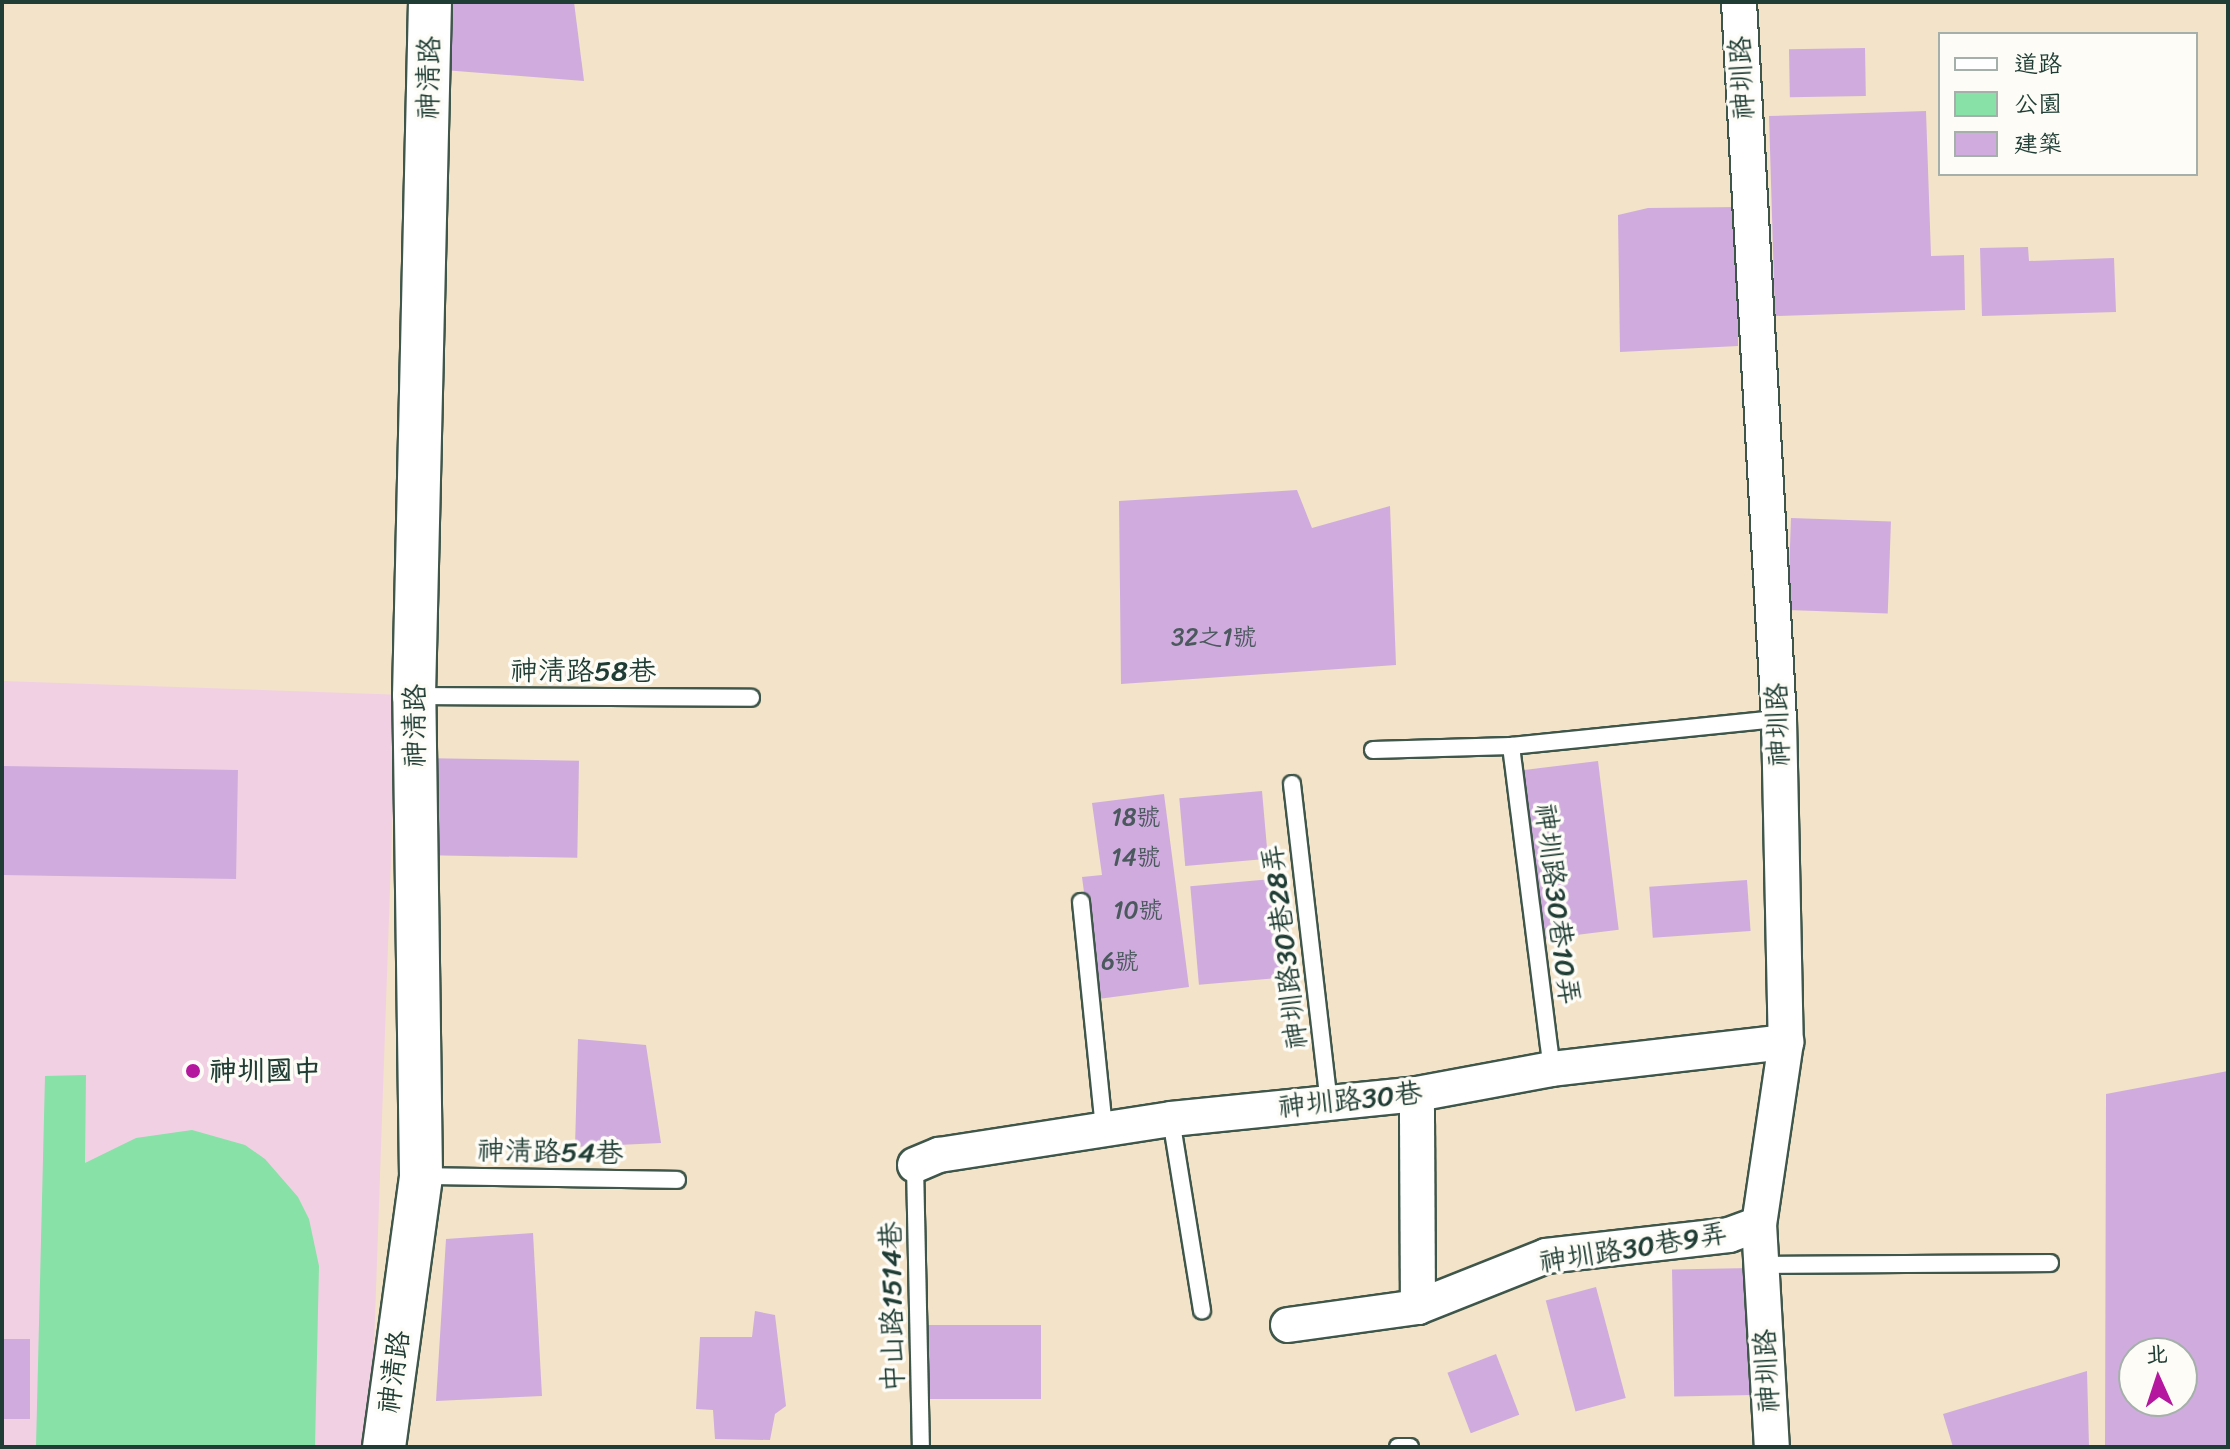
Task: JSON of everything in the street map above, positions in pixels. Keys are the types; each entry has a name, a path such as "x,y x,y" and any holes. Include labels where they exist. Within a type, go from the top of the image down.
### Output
{"street":[{"name":"神清路","path":"384,1447 421,1176 414,696 430,2"},
{"name":"神圳路","path":"1739,2 1779,719 1786,1042 1759,1224 1772,1447"},
{"name":"神圳路30巷","path":"915,1165 939,1155 1171,1119 1417,1094 1552,1069 1786,1042"},
{"path":"1417,1094 1418,1307"},
{"name":"神圳路30巷9弄","path":"1288,1325 1418,1307 1546,1256 1729,1235 1759,1224"}],"lane":[{"name":"神清路58巷","path":"414,696 751,698"},
{"path":"1373,750 1511,746 1779,719"},
{"name":"神圳路30巷10弄","path":"1511,746 1552,1069"},
{"name":"神圳路30巷28弄","path":"1292,784 1329,1103"},
{"path":"1081,902 1104,1129"},
{"path":"1171,1119 1202,1311"},
{"name":"中山路1514巷","path":"915,1165 921,1447"},
{"name":"神清路54巷","path":"421,1176 677,1180"},
{"path":"1761,1265 2050,1263"},
{"path":"1398,1447 1410,1447"}],"shaded area":[{"name":"神圳國中","path":"2,681 397,695 370,1447 2,1447"}],"green space":[{"path":"86,1075 85,1163 136,1138 192,1130 245,1145 265,1159 298,1197 309,1219 319,1266 315,1447 36,1447 45,1076"}],"building":[{"path":"433,2 574,2 584,81 431,69"},
{"path":"1865,48 1866,96 1790,97 1789,49"},
{"path":"1926,111 1931,256 1964,255 1965,310 1775,316 1769,116"},
{"path":"1739,207 1738,346 1620,352 1618,215 1648,208"},
{"path":"2028,247 2029,261 2114,258 2116,312 1982,316 1980,248"},
{"path":"1297,490 1312,528 1390,506 1396,665 1121,684 1119,501"},
{"path":"1791,518 1891,521 1888,613 1788,610"},
{"path":"417,758 579,761 577,858 415,855"},
{"path":"1598,761 1619,930 1529,941 1509,772"},
{"path":"3,766 238,770 236,879 2,875"},
{"path":"1262,791 1268,859 1185,866 1179,798"},
{"path":"1164,794 1189,987 1098,999 1082,877 1102,875 1092,803"},
{"path":"1272,879 1281,978 1199,985 1190,886"},
{"path":"1747,880 1751,931 1653,938 1649,887"},
{"path":"578,1039 646,1045 661,1143 575,1147"},
{"path":"2228,1071 2228,1447 2105,1447 2106,1094"},
{"path":"533,1233 542,1396 436,1401 446,1239"},
{"path":"1752,1268 1754,1395 1674,1396 1672,1269"},
{"path":"1596,1287 1626,1398 1576,1412 1546,1300"},
{"path":"755,1311 775,1315 786,1406 775,1414 770,1440 715,1439 713,1410 696,1409 700,1337 752,1337"},
{"path":"927,1325 1041,1325 1041,1399 927,1399"},
{"path":"2,1339 30,1339 30,1419 2,1419"},
{"path":"1496,1354 1519,1415 1471,1433 1447,1373"},
{"path":"2087,1371 2089,1447 1953,1447 1943,1414"}],"place":[{"name":"神圳國中","path":"193,1071"}]}
